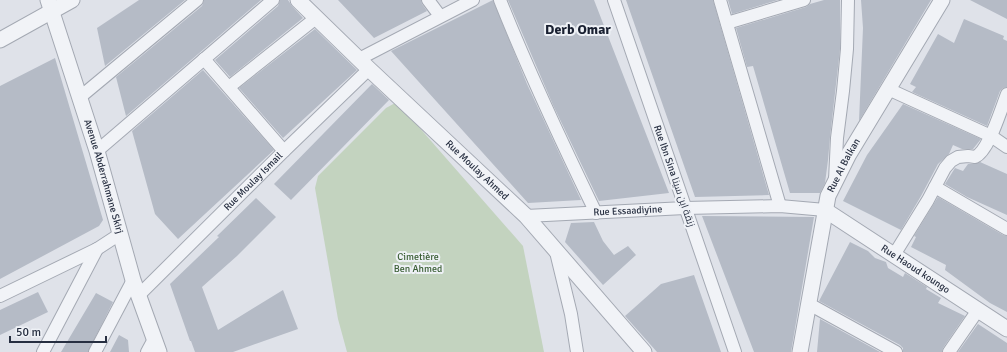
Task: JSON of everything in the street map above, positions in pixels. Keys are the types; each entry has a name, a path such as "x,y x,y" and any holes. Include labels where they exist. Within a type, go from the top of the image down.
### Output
{"street":[{"path":"0,40 50,6 72,0"},
{"path":"79,98 197,0"},
{"path":"97,151 273,0"},
{"name":"Rue Moulay Ahmed","path":"298,0 526,216 644,352"},
{"path":"428,0 440,16"},
{"name":"Rue Moulay Ismail","path":"139,295 284,151 364,64 440,16 473,0"},
{"path":"500,0 546,109 596,213"},
{"name":"Rue Ibn Sina زنقة ابن سينا","path":"614,0 735,352"},
{"path":"720,0 780,206"},
{"path":"727,23 804,0"},
{"path":"835,181 837,138 847,48 848,0"},
{"name":"Rue Al Balkan","path":"800,352 828,196 849,154 942,0"},
{"name":"Avenue Abderrahmane Skirj","path":"50,6 97,151 133,280 156,345"},
{"path":"229,87 316,18"},
{"path":"204,59 284,151"},
{"path":"888,89 991,136 1007,147"},
{"path":"894,254 948,164 963,156 975,157 979,155 991,136 1007,94"},
{"path":"935,187 1007,229"},
{"name":"Rue Essaadiyine","path":"526,216 685,208 780,206 825,210"},
{"name":"Rue Haoud koungo","path":"825,210 1007,329"},
{"path":"0,296 97,249 120,234"},
{"path":"43,352 97,249"},
{"path":"556,252 571,314 577,352"},
{"path":"95,352 133,280"},
{"path":"809,304 896,352"},
{"path":"949,352 978,310"},
{"path":"147,352 156,345"}],"green space":[{"name":"Cimetière Ben Ahmed","path":"397,102 523,246 544,352 347,352 338,319 315,188 318,176 386,108"}],"building":[{"path":"139,0 185,0 105,66 97,28"},
{"path":"204,0 261,0 126,116 116,77 202,6"},
{"path":"280,0 288,0 303,18 230,77 215,60 278,6"},
{"path":"338,0 421,0 427,11 374,38"},
{"path":"493,0 527,84 581,200 528,203 391,51"},
{"path":"508,0 594,0 669,193 599,201 553,105"},
{"path":"626,0 713,0 769,195 695,197"},
{"path":"728,0 778,0 732,14"},
{"path":"824,0 840,0 840,49 825,183 820,193 790,193 753,66 747,67 736,28 806,7 810,4"},
{"path":"861,0 931,0 859,121 863,28"},
{"path":"970,0 1007,0 1007,19"},
{"path":"964,19 1004,36 1003,39 1007,41 1007,87 1000,91 987,126 912,92 916,87 910,84 938,34 954,43"},
{"path":"315,29 357,70 283,138 239,88"},
{"path":"55,58 103,220 99,226 0,279 0,86"},
{"path":"203,70 274,150 178,239 155,214 132,131"},
{"path":"372,84 389,100 291,200 274,184"},
{"path":"903,104 981,139 973,149 962,149 953,145 949,154 938,164 901,230 843,201 867,155"},
{"path":"980,162 1007,174 1007,215 967,197 945,184 955,168 963,171 968,164"},
{"path":"938,197 1007,236 1007,312 990,303 945,270 946,265 911,247 916,237 914,236"},
{"path":"256,198 276,217 237,256 202,287 218,330 283,290 298,329 233,352 195,352 170,284 219,237 217,236"},
{"path":"702,216 814,217 791,352 754,352"},
{"path":"594,222 603,241 614,255 628,246 636,255 603,285 565,242 571,223"},
{"path":"850,242 868,251 875,258 886,262 888,268 903,277 905,273 927,287 926,289 941,298 938,303 965,316 943,348 942,352 903,352 903,348 900,345 819,301"},
{"path":"694,275 721,352 657,352 625,316 661,284"},
{"path":"38,292 48,312 0,335 0,310"},
{"path":"96,293 113,302 88,352 61,352"},
{"path":"820,319 880,352 817,352"},
{"path":"978,324 1007,343 1007,352 958,352"},
{"path":"119,335 128,340 129,352 110,352"}],"district":[{"name":"Derb Omar","path":"578,29"}]}
